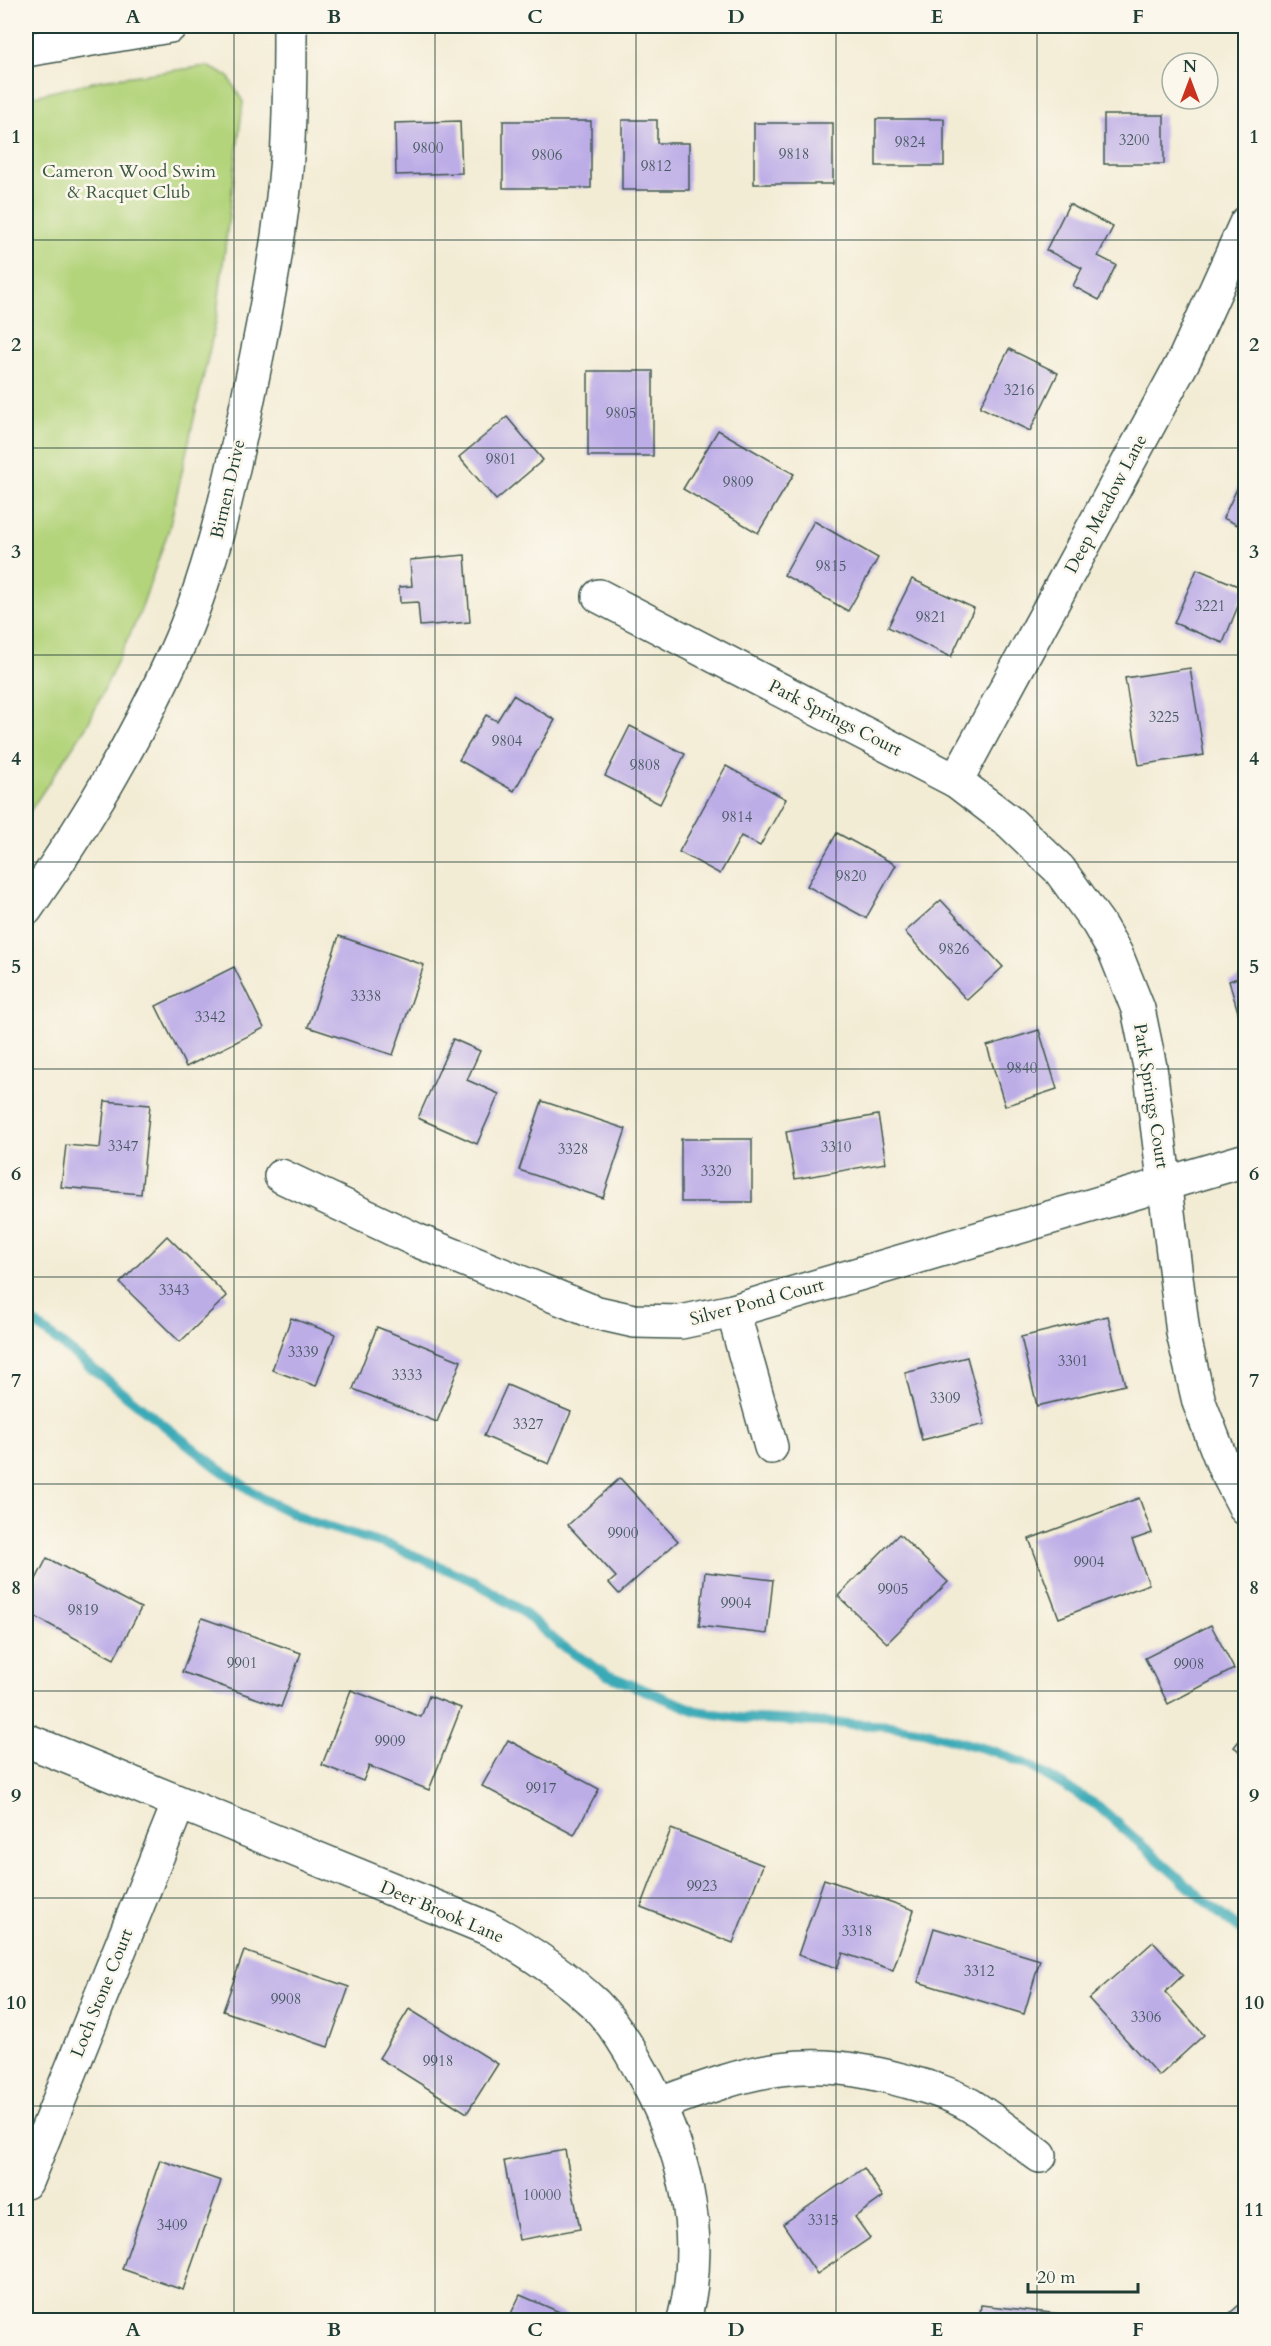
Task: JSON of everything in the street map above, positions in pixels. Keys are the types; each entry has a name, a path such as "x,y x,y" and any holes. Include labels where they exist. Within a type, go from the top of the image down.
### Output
{"street":[{"path":"26,50 170,26"},
{"name":"Birnen Drive","path":"26,909 130,746 176,651 212,552 227,501 263,326 287,159 290,26"},
{"name":"Deep Meadow Lane","path":"956,781 1186,356 1245,223"},
{"name":"Park Springs Court","path":"600,596 956,781 1011,823 1059,869 1098,923 1116,954 1138,1009 1148,1055 1183,1333 1199,1402 1224,1467 1245,1509"},
{"name":"Silver Pond Court","path":"281,1176 416,1240 594,1312 634,1321 681,1322 733,1311 1245,1160"},
{"path":"733,1311 771,1448"},
{"name":"Deer Brook Lane","path":"26,1740 178,1804 487,1928 515,1943 566,1978 597,2006 623,2040 660,2104 683,2165 691,2221 692,2256 684,2320"},
{"name":"Loch Stone Court","path":"26,2182 178,1804"},
{"path":"660,2104 733,2077 785,2067 837,2067 874,2072 934,2089 968,2104 1040,2156"}],"green space":[{"name":"Cameron Wood Swim & Racquet Club","path":"207,66 228,76 243,102 216,321 169,529 139,615 88,724 26,817 26,98 101,80"}],"building":[{"path":"1104,115 1164,115 1164,164 1104,164"},
{"path":"876,119 944,119 944,166 876,166"},
{"path":"622,120 657,120 657,143 689,143 689,190 622,190"},
{"path":"460,121 462,173 396,175 395,123"},
{"path":"503,121 591,121 591,188 503,188"},
{"path":"754,123 833,123 833,184 754,184"},
{"path":"1069,204 1113,227 1098,256 1116,265 1099,300 1073,286 1082,268 1046,250"},
{"path":"1009,349 1058,373 1030,431 980,407"},
{"path":"588,371 653,371 653,456 588,456"},
{"path":"507,417 543,460 496,500 459,457"},
{"path":"718,430 794,474 758,533 683,489"},
{"path":"1246,470 1246,529 1223,518"},
{"path":"814,521 878,558 848,611 784,575"},
{"path":"465,555 470,622 420,626 418,602 400,603 399,587 412,586 410,560"},
{"path":"1197,569 1245,589 1223,643 1174,623"},
{"path":"912,579 974,608 951,657 888,627"},
{"path":"1190,668 1204,755 1139,765 1125,678"},
{"path":"513,695 555,720 514,791 459,760 486,715 497,721"},
{"path":"630,726 685,754 660,804 605,776"},
{"path":"726,766 786,799 760,846 741,836 720,874 679,852"},
{"path":"837,833 896,865 866,918 807,886"},
{"path":"941,900 1003,967 967,1000 905,932"},
{"path":"339,936 424,965 393,1055 308,1027"},
{"path":"234,967 264,1028 186,1067 156,1006"},
{"path":"1246,975 1246,1036 1245,1036 1229,981"},
{"path":"1039,1030 1057,1089 1005,1106 987,1046"},
{"path":"453,1039 480,1051 467,1080 499,1094 477,1144 418,1118"},
{"path":"105,1101 150,1105 141,1194 61,1187 66,1145 100,1148"},
{"path":"542,1101 626,1129 603,1198 519,1170"},
{"path":"878,1115 886,1163 795,1179 786,1132"},
{"path":"681,1139 752,1139 752,1202 681,1202"},
{"path":"167,1236 227,1296 180,1342 120,1283"},
{"path":"1108,1316 1125,1385 1037,1406 1021,1337"},
{"path":"291,1318 335,1334 316,1386 272,1370"},
{"path":"377,1327 461,1361 437,1422 353,1389"},
{"path":"967,1357 985,1424 922,1440 905,1373"},
{"path":"507,1385 571,1412 549,1464 484,1436"},
{"path":"620,1478 678,1541 619,1594 609,1583 616,1577 568,1525"},
{"path":"1139,1498 1152,1533 1132,1540 1149,1584 1059,1618 1029,1539"},
{"path":"899,1534 948,1582 887,1643 838,1596"},
{"path":"47,1558 141,1608 114,1659 26,1612 26,1599"},
{"path":"705,1572 773,1580 767,1634 699,1626"},
{"path":"202,1618 301,1653 281,1707 182,1672"},
{"path":"1211,1625 1234,1669 1168,1704 1145,1658"},
{"path":"351,1690 421,1717 429,1696 461,1708 429,1790 369,1766 363,1781 322,1765"},
{"path":"1246,1732 1246,1756 1234,1747"},
{"path":"508,1740 599,1789 574,1835 482,1786"},
{"path":"671,1829 763,1865 733,1943 641,1907"},
{"path":"824,1879 914,1910 893,1970 843,1953 837,1968 798,1955"},
{"path":"934,1928 1040,1960 1024,2014 918,1982"},
{"path":"1153,1942 1183,1975 1165,1992 1204,2035 1159,2076 1089,1999"},
{"path":"244,1951 349,1987 328,2047 223,2011"},
{"path":"409,2009 498,2064 467,2113 379,2058"},
{"path":"565,2150 580,2229 519,2240 504,2161"},
{"path":"160,2160 221,2181 183,2290 122,2269"},
{"path":"864,2168 883,2197 855,2217 870,2238 817,2274 783,2224"},
{"path":"520,2295 578,2320 508,2320"},
{"path":"1246,2299 1246,2320 1222,2320"},
{"path":"981,2305 1077,2316 1076,2320 979,2320"}],"waterway":[{"path":"26,1316 218,1468 263,1499 309,1521 392,1546 476,1582 523,1612 558,1643 607,1675 697,1711 740,1718 892,1726 923,1731 996,1752 1032,1767 1098,1806 1215,1910 1246,1934"}]}
